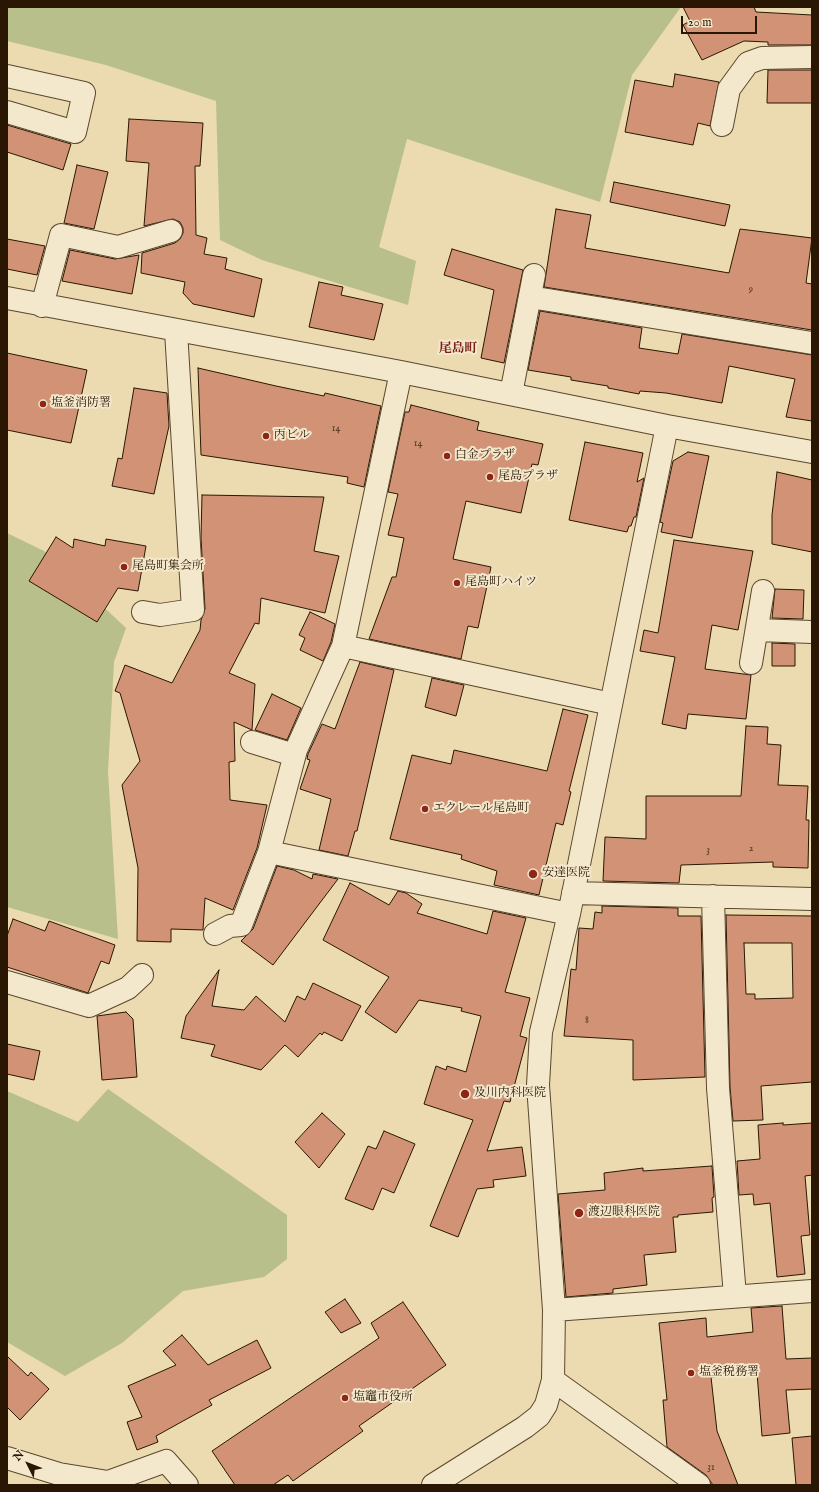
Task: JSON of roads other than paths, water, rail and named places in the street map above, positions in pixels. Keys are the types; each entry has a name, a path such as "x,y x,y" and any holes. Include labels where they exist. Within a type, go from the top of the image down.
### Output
{"street":[{"path":"722,125 729,89 748,63 762,58 812,57"},
{"path":"7,76 84,93 75,132 7,112"},
{"path":"42,306 61,235 118,247 171,231"},
{"path":"511,394 534,275"},
{"path":"530,297 812,343"},
{"path":"7,298 42,306 401,372 667,426 812,452"},
{"path":"143,612 160,615 193,610 176,331"},
{"path":"215,934 230,926 241,925 269,852 294,755 343,646 401,372"},
{"path":"433,1485 525,1427 539,1416 546,1405 553,1380 554,1310 538,1085 541,1032 571,903 667,426"},
{"path":"751,663 763,591"},
{"path":"757,630 812,632"},
{"path":"343,646 611,704"},
{"path":"252,742 294,755"},
{"path":"269,852 571,903 712,896 812,899"},
{"path":"712,896 718,1088 735,1296"},
{"path":"7,982 89,1006 128,988 142,974"},
{"path":"554,1310 812,1291"},
{"path":"553,1380 699,1485"},
{"path":"7,1458 59,1474 108,1482 166,1462 187,1485"}],"place":[{"name":"塩釜消防署","path":"43,404"},
{"name":"丙ビル","path":"266,436"},
{"name":"白金プラザ","path":"447,456"},
{"name":"尾島プラザ","path":"490,477"},
{"name":"尾島町集会所","path":"124,567"},
{"name":"尾島町ハイツ","path":"457,583"},
{"name":"エクレール尾島町","path":"425,809"},
{"name":"安達医院","path":"533,874"},
{"name":"及川内科医院","path":"465,1094"},
{"name":"渡辺眼科医院","path":"579,1213"},
{"name":"塩釜税務署","path":"691,1373"},
{"name":"塩竈市役所","path":"345,1398"}],"district":[{"name":"尾島町","path":"458,349"}]}
